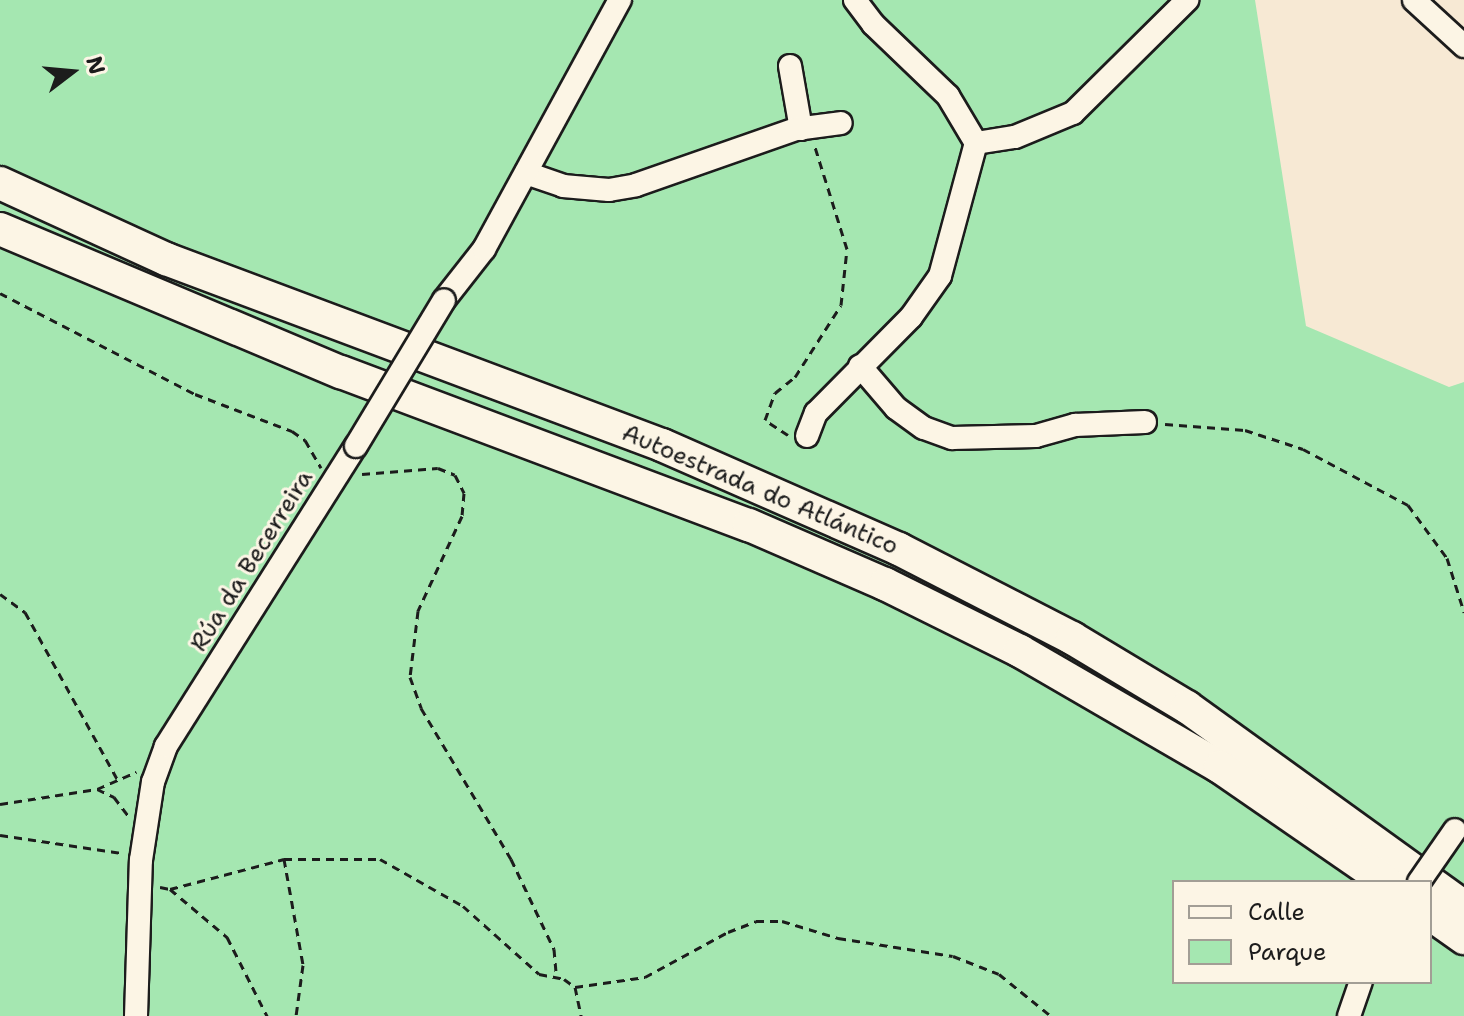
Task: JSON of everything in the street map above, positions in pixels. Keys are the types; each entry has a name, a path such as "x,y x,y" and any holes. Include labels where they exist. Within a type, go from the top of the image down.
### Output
{"highway":[{"name":"Autoestrada do Atlántico","path":"0,183 166,259 662,445 899,549 1072,638 1187,707 1427,880"},
{"name":"Autoestrada do Atlántico","path":"0,229 341,372 749,525 885,584 1020,651 1220,767 1384,880"},
{"name":"Autoestrada do Atlántico","path":"1432,884 1464,907"},
{"path":"1432,915 1464,938"}],"street":[{"name":"Rúa da Becerreira","path":"136,1016 143,850 159,764 444,300 484,249 620,0"},
{"path":"807,436 816,413 911,317 940,276 976,143 948,96 873,24 855,0"},
{"path":"976,143 1015,137 1073,113 1187,0"},
{"path":"1414,0 1464,46"},
{"path":"790,66 805,128"},
{"path":"526,173 563,186 609,190 805,128 841,123"},
{"path":"860,366 896,408 924,428 952,438 1036,436 1075,425 1145,422"},
{"path":"1420,880 1460,827"},
{"path":"1349,1016 1360,984"}],"path":[{"path":"805,128 847,249 841,305 795,377 775,393 765,420 797,439 807,436"},
{"path":"0,293 195,394 292,431 305,440 332,482 408,467 438,468 455,475 464,493 462,516 418,611 410,677 421,708 511,859 554,949 556,974"},
{"path":"1145,422 1245,430 1303,449 1408,505 1447,558 1464,612"},
{"path":"0,594 25,612 117,779"},
{"path":"0,804 97,789 159,764"},
{"path":"0,835 116,851 143,850 114,797 97,789"},
{"path":"284,859 303,965 296,1016"},
{"path":"141,884 170,889 284,859 380,859 463,906 539,974 556,974 575,987 645,977 728,932 756,921 782,921 838,938 953,956 999,974 1051,1016"},
{"path":"170,889 227,937 267,1016"},
{"path":"575,987 581,1016"}],"green space":[{"path":"0,0 1255,0 1306,326 1449,387 1464,382 1464,1016 0,1016"}]}
